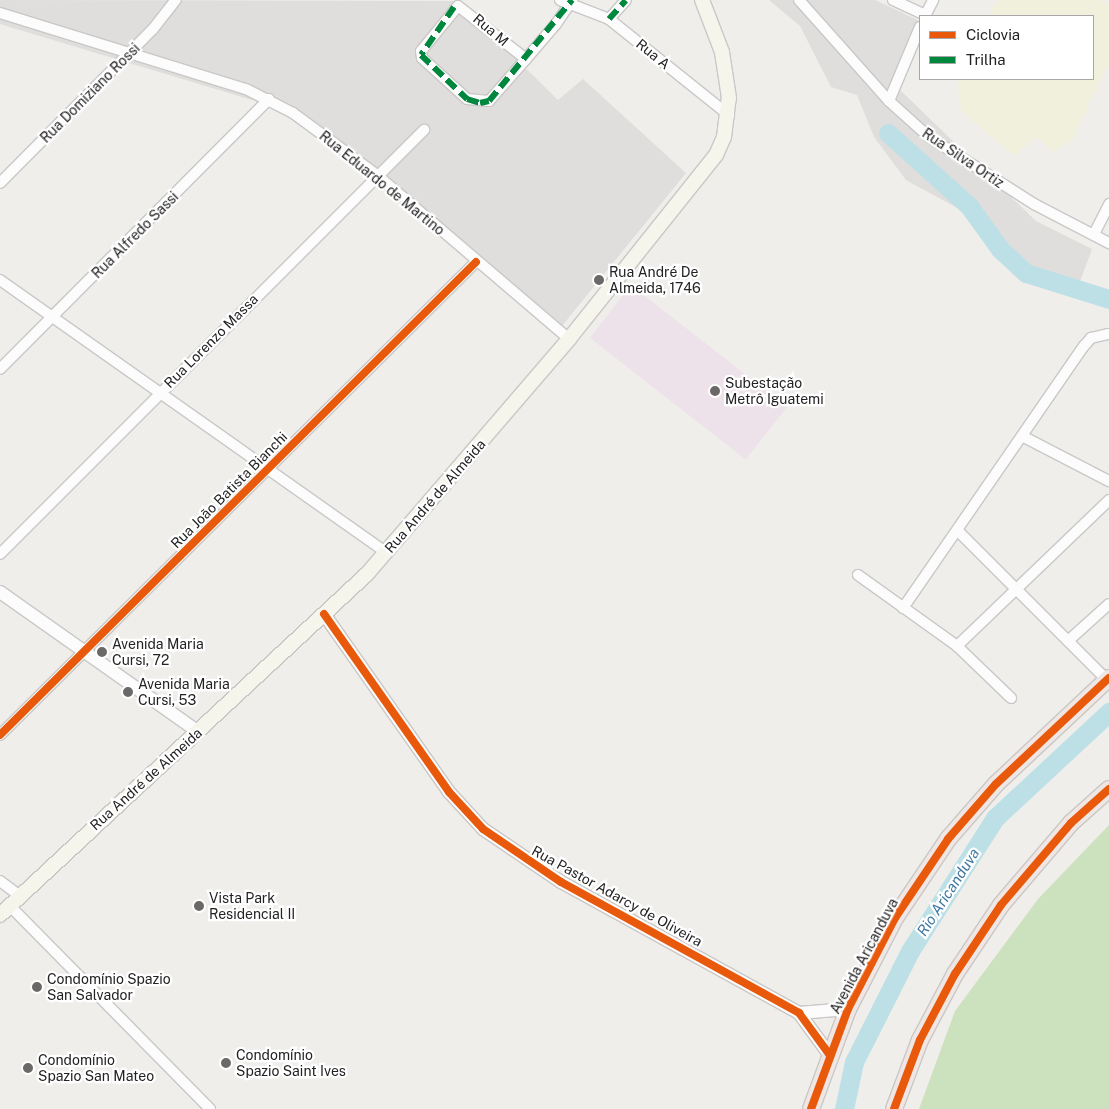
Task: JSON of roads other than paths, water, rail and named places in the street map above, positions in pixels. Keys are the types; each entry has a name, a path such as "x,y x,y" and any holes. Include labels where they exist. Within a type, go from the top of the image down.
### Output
{"highway":[{"name":"Avenida Aricanduva","path":"811,1109 848,1009 895,918 948,839 996,784 1108,679"},
{"path":"894,1109 920,1040 955,974 1001,905 1071,823 1109,789"}],"main road":[{"name":"Rua André de Almeida","path":"5,910 324,614 386,553 570,339 716,155 729,115 722,52 702,0"}],"street":[{"name":"Rua Domiziano Rossi","path":"0,183 131,51 176,0"},
{"path":"608,20 626,0"},
{"name":"Rua Silva Ortiz","path":"799,0 889,101 958,156 1034,204 1109,243"},
{"path":"894,0 923,15"},
{"path":"926,15 933,0"},
{"path":"526,59 567,2"},
{"name":"Rua A","path":"567,2 608,20 729,115"},
{"name":"Rua M","path":"454,7 466,8 526,59 489,101 467,99 421,55 454,7"},
{"name":"Rua Eduardo de Martino","path":"0,13 131,51 269,99 377,175 476,262 570,339"},
{"path":"889,101 919,29"},
{"name":"Rua Alfredo Sassi","path":"0,369 269,99"},
{"name":"Rua Lorenzo Massa","path":"0,554 424,130"},
{"path":"1094,234 1109,204"},
{"name":"Rua João Batista Bianchi","path":"0,736 476,262"},
{"path":"0,280 158,394 386,553"},
{"path":"903,608 959,532 1084,346 1091,338 1109,334"},
{"path":"1024,437 1109,481"},
{"path":"957,646 1014,589 1109,500"},
{"path":"959,532 1014,589 1108,679"},
{"path":"858,575 957,646 1011,698"},
{"path":"0,592 198,731"},
{"path":"1068,641 1109,604"},
{"name":"Rua Pastor Adarcy de Oliveira","path":"324,614 449,792 483,829 561,882 799,1013 830,1054"},
{"path":"0,881 20,896"},
{"path":"5,910 210,1109"},
{"path":"799,1013 848,1009"}],"waterway":[{"path":"888,133 969,206 1000,249 1026,273 1109,299"},
{"name":"Rio Aricanduva","path":"844,1109 854,1062 910,951 995,818 1109,712"}],"place":[{"name":"Rua André De Almeida, 1746","path":"599,280"},
{"name":"Subestação Metrô Iguatemi","path":"715,391"},
{"name":"Avenida Maria Cursi, 72","path":"102,652"},
{"name":"Avenida Maria Cursi, 53","path":"128,692"},
{"name":"Vista Park Residencial II","path":"199,906"},
{"name":"Condomínio Spazio San Salvador","path":"37,987"},
{"name":"Condomínio Spazio Saint Ives","path":"226,1063"},
{"name":"Condomínio Spazio San Mateo","path":"28,1068"}]}
